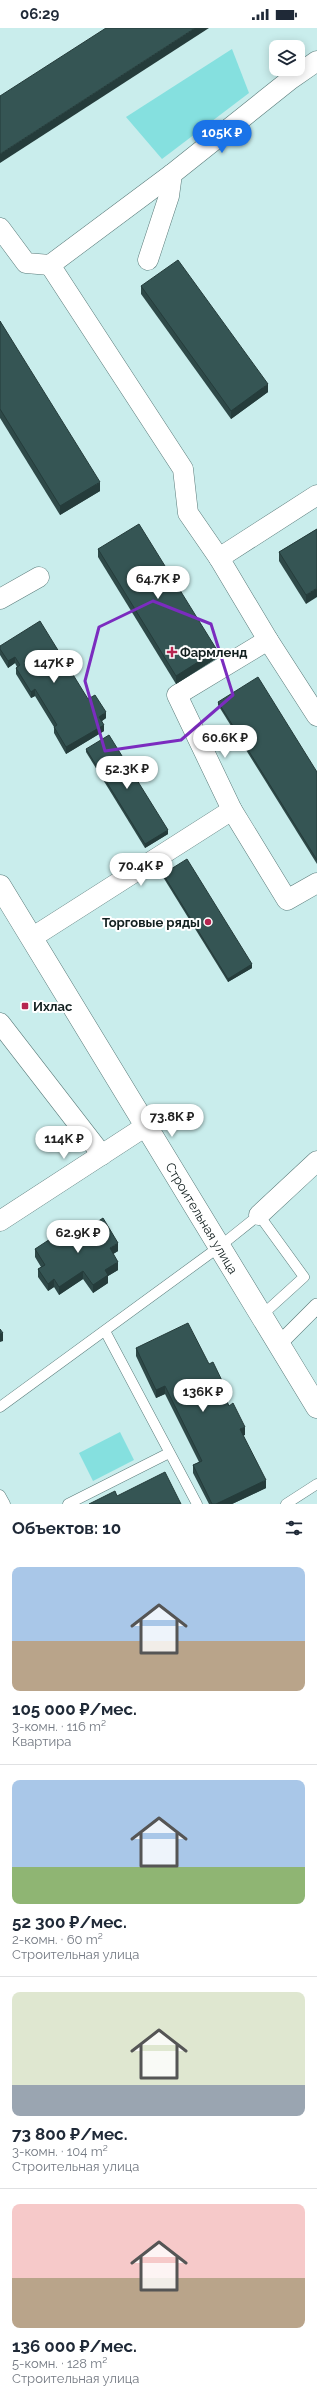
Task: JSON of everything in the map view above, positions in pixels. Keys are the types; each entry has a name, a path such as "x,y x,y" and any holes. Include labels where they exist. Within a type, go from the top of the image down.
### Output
{"street":[{"path":"0,228 26,263 50,265 172,174 291,79 317,61"},
{"path":"148,260 170,196 172,174"},
{"path":"50,265 183,469 188,513 219,558 268,640 317,716"},
{"path":"219,558 317,494"},
{"path":"0,600 39,577"},
{"path":"268,640 177,695 232,810 287,900 317,883"},
{"path":"33,937 232,810"},
{"name":"Строительная улица","path":"0,886 33,937 317,1407"},
{"path":"0,1023 102,1155"},
{"path":"0,1221 146,1126"},
{"path":"258,1215 317,1161"},
{"path":"279,1344 317,1306"}],"lane":[{"path":"0,1407 219,1247 258,1215 304,1277 262,1316"},
{"path":"105,1331 197,1504"},
{"path":"68,1504 169,1453"},
{"path":"286,1504 317,1484"},
{"path":"0,1495 5,1504"}],"highlighted area":[{"path":"153,601 211,624 233,695 181,740 105,751 85,681 99,627"}],"shaded area":[{"path":"232,49 249,93 162,159 126,117"},
{"path":"120,1432 134,1460 93,1481 79,1453"}],"building":[{"path":"106,28 195,28 0,154 0,96"},
{"path":"178,260 268,384 231,411 141,286"},
{"path":"0,321 100,482 60,506 0,409"},
{"path":"139,524 217,650 176,676 98,549"},
{"path":"317,529 317,588 306,595 279,552"},
{"path":"40,621 88,699 95,695 106,712 99,717 104,725 66,747 54,727 57,725 35,689 31,692 16,668 20,665 15,657 8,661 0,649 0,646"},
{"path":"258,677 317,772 317,860 218,702"},
{"path":"109,735 168,830 145,844 86,749"},
{"name":"Торговые ряды","path":"187,859 252,964 228,979 163,874"},
{"path":"103,1218 118,1243 110,1248 118,1262 105,1270 108,1275 93,1285 83,1271 59,1287 54,1279 48,1284 38,1269 45,1265 35,1249 76,1222 82,1232"},
{"path":"188,1323 209,1364 213,1362 226,1389 222,1391 229,1406 233,1403 245,1427 240,1429 266,1480 216,1504 212,1504 193,1465 202,1461 165,1386 156,1390 136,1348"},
{"path":"165,1472 181,1504 89,1504 115,1491 117,1496"}],"place":[{"name":"Фармленд","path":"172,652"},
{"name":"Торговые ряды","path":"208,922"},
{"name":"Ихлас","path":"25,1006"}]}
